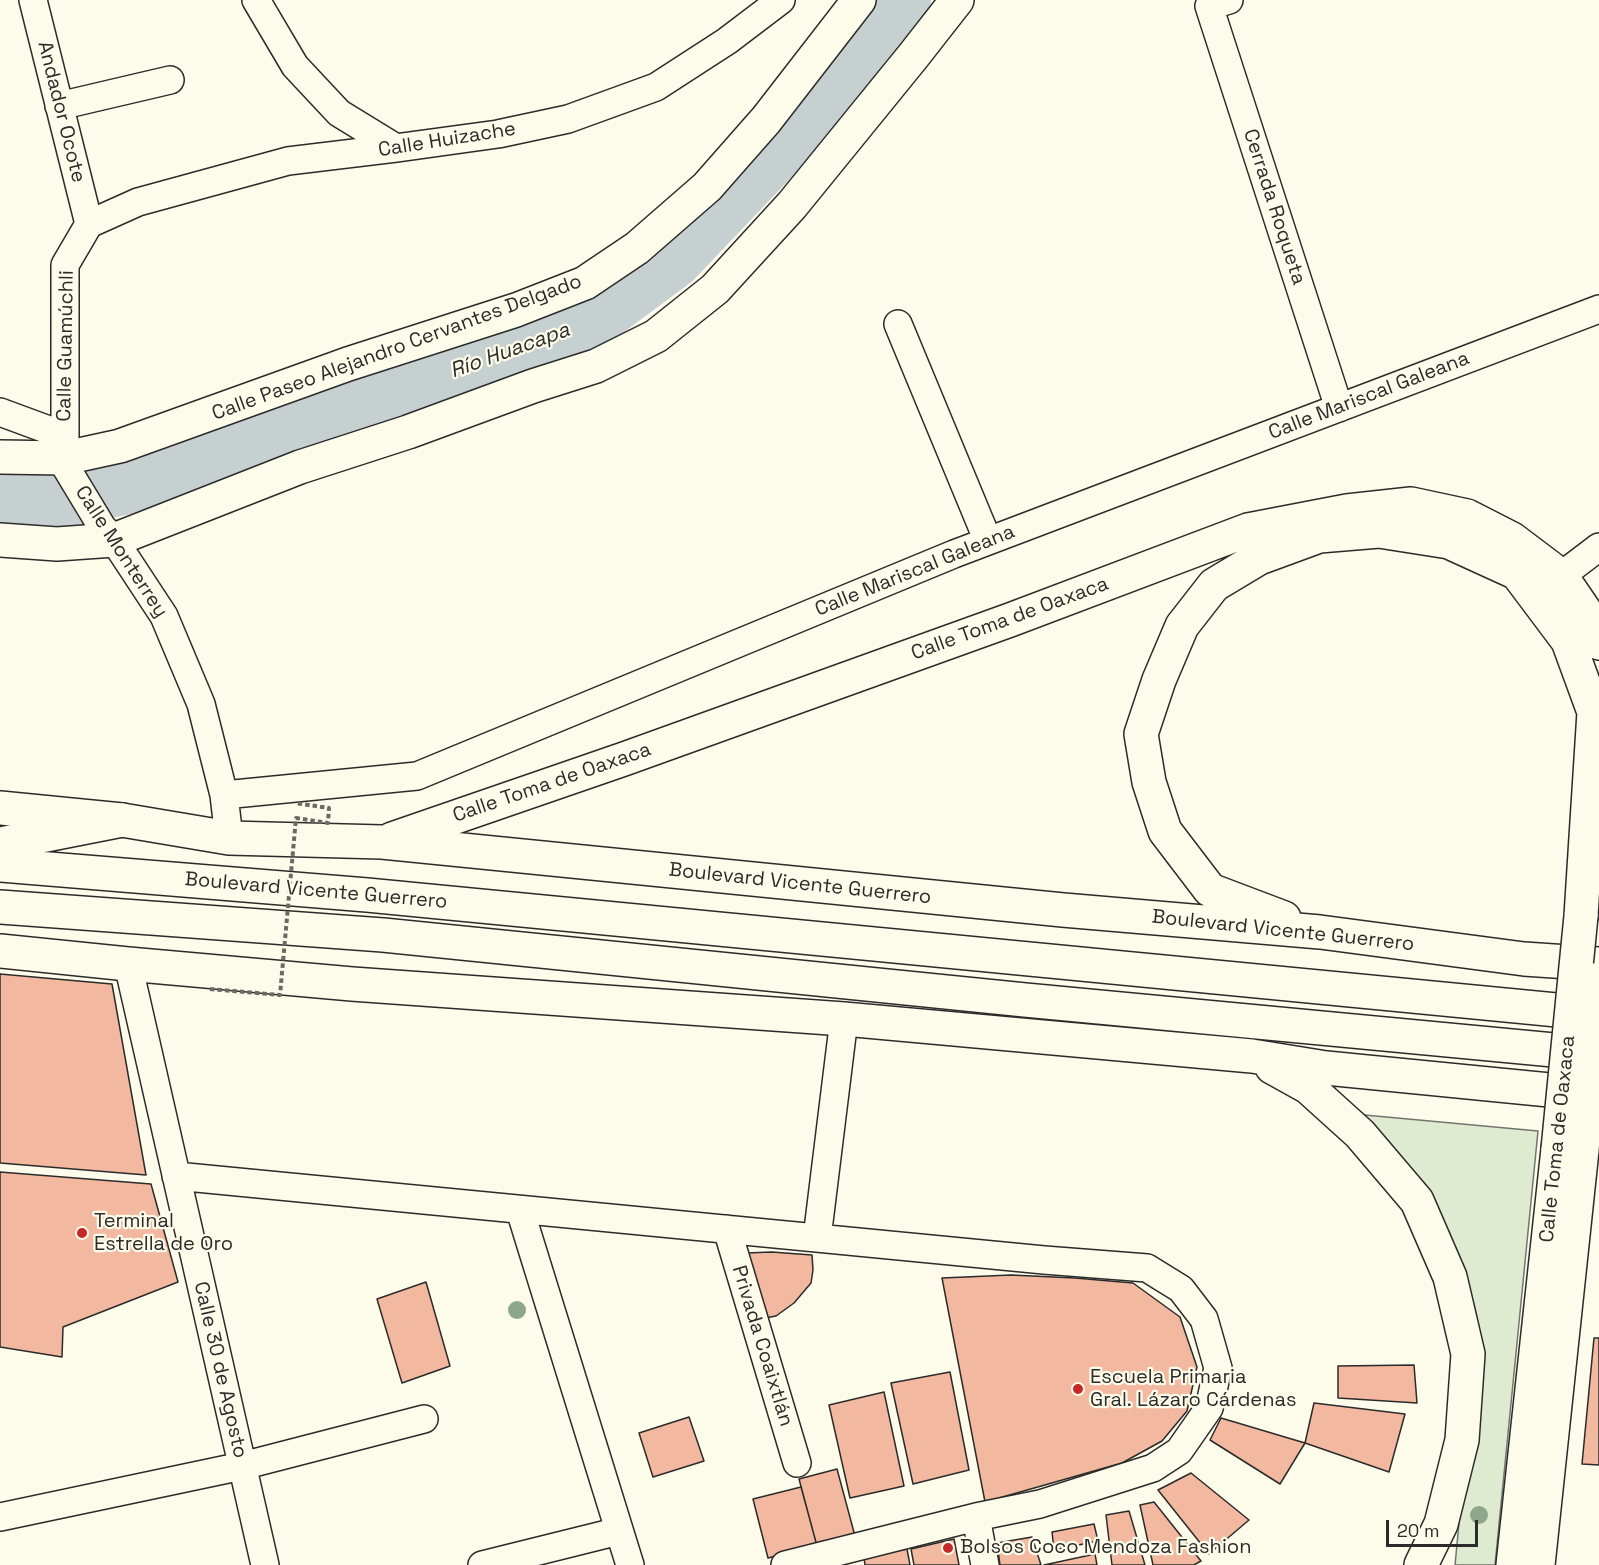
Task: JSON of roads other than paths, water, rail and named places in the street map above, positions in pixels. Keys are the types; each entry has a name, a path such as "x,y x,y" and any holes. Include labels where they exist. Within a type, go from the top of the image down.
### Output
{"main road":[{"name":"Calle Paseo Alejandro Cervantes Delgado","path":"0,457 65,454 120,446 348,364 516,310 585,283 637,248 707,187 766,120 860,0"},
{"path":"0,540 57,544 108,534 596,366 656,336 715,289 792,205 957,0"},
{"name":"Calle Toma de Oaxaca","path":"381,842 646,752 999,624 1248,530 1347,511 1411,504 1467,516 1512,539 1561,576 1593,623 1599,643"},
{"name":"Calle Toma de Oaxaca","path":"1320,932 1210,890 1165,831 1149,782 1141,734 1159,680 1182,626 1214,585 1259,558 1319,536 1379,531 1449,542 1517,573 1568,640 1597,711 1581,916 1570,1149 1538,1565"},
{"name":"Boulevard Vicente Guerrero","path":"0,808 122,820 229,838 381,842 1063,910 1320,932 1524,959 1599,964"},
{"path":"0,844 122,820"},
{"name":"Boulevard Vicente Guerrero","path":"0,865 367,895 1599,1014"},
{"name":"Boulevard Vicente Guerrero","path":"0,907 383,935 1025,1000 1599,1054"},
{"path":"0,951 364,985 844,1019 1252,1056 1326,1068 1599,1095"},
{"name":"Calle Toma de Oaxaca","path":"1512,1565 1570,1149 1599,978"},
{"path":"1252,1056 1308,1088 1360,1134 1417,1201 1450,1277 1468,1354 1462,1440 1441,1524 1421,1565"},
{"path":"1441,1524 1448,1565"}],"street":[{"name":"Andador Ocote","path":"33,0 89,224"},
{"path":"256,0 295,66 339,113 396,148"},
{"name":"Calle Huizache","path":"89,224 138,202 288,161 498,134 568,119 656,87 727,41 781,0"},
{"name":"Cerrada Roqueta","path":"1219,3 1339,408"},
{"path":"59,106 170,80"},
{"name":"Calle Guamúchli","path":"65,454 65,266 89,224"},
{"name":"Calle Mariscal Galeana","path":"224,795 417,776 988,541 1599,309"},
{"path":"898,324 988,541"},
{"path":"0,412 65,454"},
{"name":"Calle Monterrey","path":"65,454 108,534 164,616 201,704 224,795 229,838"},
{"path":"1534,596 1599,547"},
{"name":"Calle 30 de Agosto","path":"128,964 265,1565"},
{"path":"817,1238 844,1019"},
{"path":"176,1176 1147,1268 1181,1289 1204,1319 1218,1368 1209,1408 1179,1450 1153,1468 1040,1504 976,1516 785,1565"},
{"path":"520,1210 630,1565"},
{"name":"Privada Coaixtlán","path":"727,1229 797,1464"},
{"path":"0,1517 242,1466 424,1419"},
{"path":"976,1516 985,1565"},
{"path":"482,1565 619,1531"}],"waterway":[{"name":"Río Huacapa","path":"0,494 52,502 132,485 373,398 486,359 554,339 608,309 674,260 796,132 903,0"}],"place":[{"name":"Terminal Estrella de Oro","path":"82,1233"},
{"name":"Escuela Primaria Gral. Lázaro Cárdenas","path":"1078,1389"},
{"name":"Bolsos Coco Mendoza Fashion","path":"948,1548"}]}
